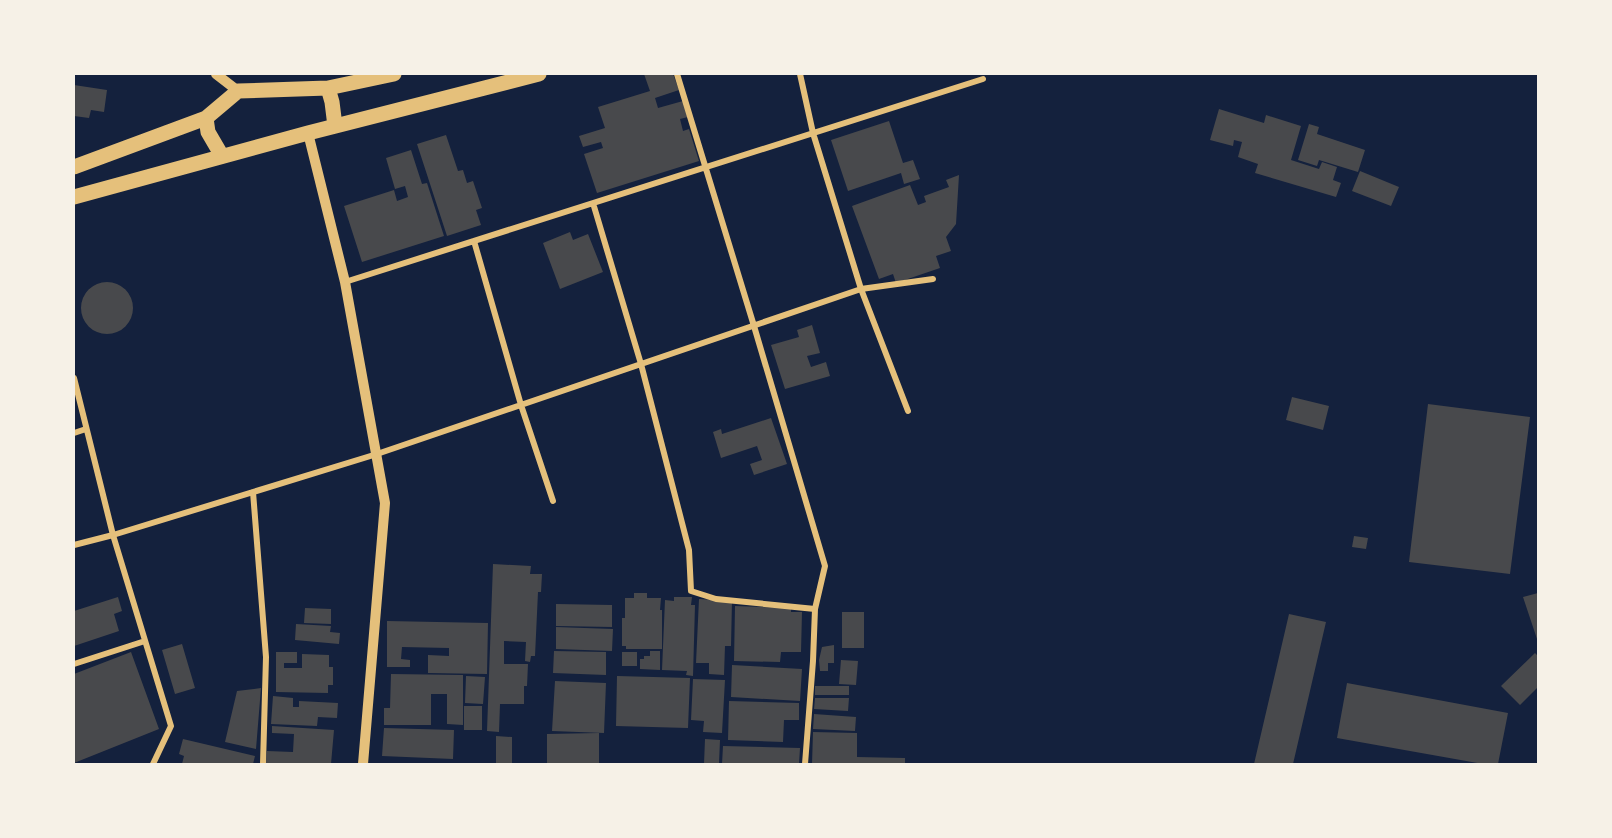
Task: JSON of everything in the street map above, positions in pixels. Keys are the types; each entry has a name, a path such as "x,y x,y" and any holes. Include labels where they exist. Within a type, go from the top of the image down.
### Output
{"main road":[{"path":"74,167 206,118 238,91 328,88 394,74"},
{"path":"74,197 308,132 539,74"},
{"path":"328,88 335,126"},
{"path":"206,118 208,132 222,156"}],"street":[{"path":"216,74 238,91"},
{"path":"677,74 825,566 815,609 805,765"},
{"path":"800,74 813,133 861,290 909,411"},
{"path":"345,282 983,79"},
{"path":"308,132 345,282 385,503 363,765"},
{"path":"593,203 641,364 689,550 691,591 716,599 815,609"},
{"path":"474,241 521,405 553,501"},
{"path":"74,544 112,535 377,454 861,290 933,279"},
{"path":"74,378 112,535 171,726 153,765"},
{"path":"74,433 86,429"},
{"path":"253,492 266,657 263,765"},
{"path":"74,663 145,641"}],"building":[{"path":"644,74 673,74 679,90 655,98 658,108 683,101 688,117 680,119 683,131 689,129 699,161 597,193 584,154 603,148 601,142 583,147 579,136 605,128 598,107 650,91"},
{"path":"74,85 107,90 104,112 91,110 89,118 74,116"},
{"path":"1219,109 1264,123 1266,115 1301,126 1291,160 1319,169 1322,162 1337,167 1333,180 1341,183 1336,197 1255,173 1258,164 1238,157 1242,142 1234,140 1233,146 1210,140"},
{"path":"889,121 903,163 913,160 920,179 904,184 901,173 848,191 831,140"},
{"path":"1309,124 1319,127 1317,134 1365,150 1358,172 1319,160 1317,166 1298,160"},
{"path":"446,135 458,171 463,170 467,183 473,181 482,208 476,210 481,225 447,236 417,144"},
{"path":"411,150 422,184 427,183 444,236 362,262 344,206 394,190 397,201 408,197 405,186 395,189 386,158"},
{"path":"1360,171 1399,187 1391,206 1352,191"},
{"path":"959,175 956,224 946,237 951,251 936,256 940,268 896,283 893,274 879,279 852,206 910,185 918,205 926,202 924,196 949,187 946,180"},
{"path":"570,232 573,240 588,234 603,272 560,289 543,243"},
{"path":"107,282 121,286 129,294 133,308 129,322 121,330 107,334 93,330 85,322 81,308 85,294 93,286"},
{"path":"812,325 820,353 807,356 811,367 826,362 830,376 785,389 771,345 799,337 797,330"},
{"path":"1292,397 1329,406 1323,430 1286,420"},
{"path":"1428,404 1530,417 1510,574 1409,562"},
{"path":"771,418 787,464 754,475 750,464 762,460 757,446 721,458 713,432 721,429 722,434"},
{"path":"1354,536 1368,538 1366,549 1352,547"},
{"path":"493,564 531,566 530,574 542,574 541,592 538,592 535,656 531,656 530,662 525,661 526,642 504,641 504,664 528,664 527,686 524,686 524,704 500,704 499,732 487,731"},
{"path":"634,593 647,593 647,598 661,598 662,649 626,649 626,646 622,646 625,598 634,598"},
{"path":"1538,593 1538,642 1523,597"},
{"path":"118,597 122,611 114,614 119,631 74,646 74,611"},
{"path":"674,597 692,597 691,605 695,605 693,676 686,675 687,671 662,670 665,600 674,601"},
{"path":"699,599 732,601 731,646 725,646 724,675 709,674 709,663 696,663"},
{"path":"556,604 612,605 612,627 556,626"},
{"path":"735,606 791,608 791,612 802,612 801,652 781,652 780,662 734,661"},
{"path":"305,608 331,609 331,624 304,623"},
{"path":"842,612 864,612 864,648 842,648"},
{"path":"1289,614 1326,622 1293,764 1254,764"},
{"path":"387,621 488,623 487,674 428,673 428,655 449,656 449,648 402,647 401,659 410,660 410,667 387,667"},
{"path":"296,624 331,626 330,632 340,633 339,644 295,640"},
{"path":"556,627 613,629 612,651 556,649"},
{"path":"182,644 195,688 175,694 162,650"},
{"path":"834,645 834,663 828,663 828,671 820,671 819,660 822,647"},
{"path":"554,651 606,652 606,675 553,673"},
{"path":"650,651 660,651 660,670 640,669 640,659 650,656"},
{"path":"131,652 159,729 74,763 74,674"},
{"path":"276,652 297,652 297,663 284,663 284,668 302,668 302,654 329,655 329,667 333,667 333,685 328,685 328,693 276,692"},
{"path":"622,652 637,652 637,666 622,666"},
{"path":"1535,653 1538,656 1538,687 1520,705 1501,686"},
{"path":"841,660 858,661 856,685 839,684"},
{"path":"732,665 802,669 800,701 731,697"},
{"path":"391,674 463,675 463,725 447,724 447,694 431,694 431,725 384,725 384,708 390,708"},
{"path":"466,676 485,677 483,704 465,703"},
{"path":"617,676 690,678 688,728 616,726"},
{"path":"693,679 725,680 722,733 703,732 704,721 691,720"},
{"path":"555,681 606,683 604,733 552,731"},
{"path":"1347,683 1508,713 1498,764 1483,764 1337,738"},
{"path":"815,686 849,686 849,695 815,695"},
{"path":"261,688 256,749 225,742 237,691"},
{"path":"273,696 293,698 293,707 299,707 299,701 338,703 337,718 318,717 317,726 271,724"},
{"path":"815,698 849,698 848,711 814,709"},
{"path":"729,701 799,703 799,720 784,720 783,742 728,740"},
{"path":"464,706 482,706 482,730 464,730"},
{"path":"814,714 856,717 855,731 813,729"},
{"path":"272,726 334,730 331,764 266,764 267,751 293,752 294,734 272,733"},
{"path":"384,728 454,730 453,759 382,756"},
{"path":"813,732 857,733 857,757 905,758 905,764 812,764"},
{"path":"599,733 599,764 547,764 547,734"},
{"path":"496,736 512,737 512,764 496,764"},
{"path":"183,739 255,756 253,764 182,764 184,756 179,754"},
{"path":"705,739 720,740 719,764 704,764"},
{"path":"723,746 800,748 799,764 722,764"}]}
